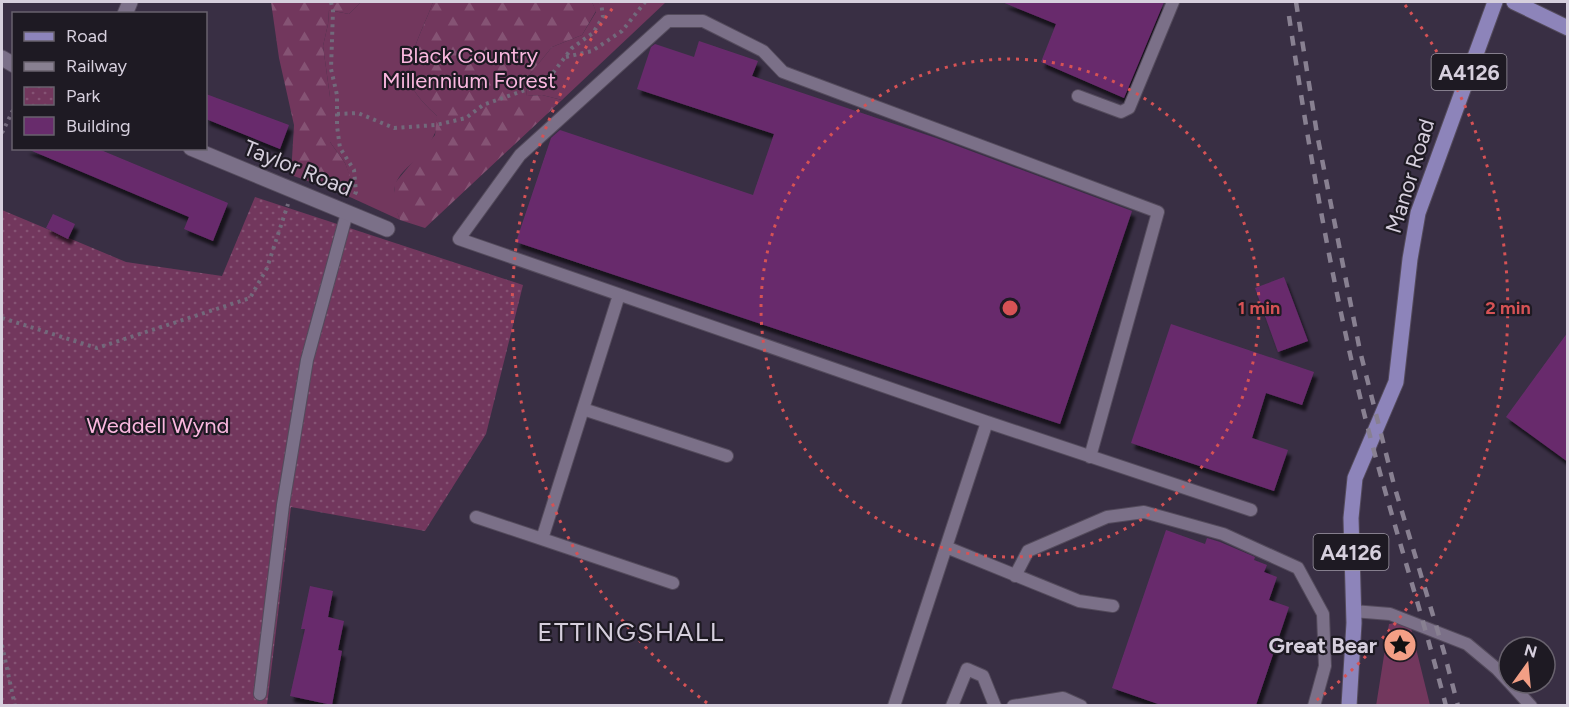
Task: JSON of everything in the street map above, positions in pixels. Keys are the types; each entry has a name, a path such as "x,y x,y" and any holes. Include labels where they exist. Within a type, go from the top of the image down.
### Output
{"main road":[{"name":"Manor Road","path":"1353,611 1351,518 1355,478 1396,382 1410,258 1418,213 1495,2"},
{"path":"1514,2 1568,28"},
{"name":"A4126","path":"1349,705 1353,611"}],"street":[{"name":"Taylor Road","path":"196,150 387,229"}],"lane":[{"path":"1077,96 1121,112 1129,108 1173,2"},
{"path":"1090,457 1158,212 783,72 763,51 703,21 668,21 650,37 520,154 459,239 987,422 1090,457 1251,510"},
{"path":"260,694 281,515 307,360 347,213"},
{"path":"542,539 619,295"},
{"path":"583,409 728,456"},
{"path":"894,705 987,422"},
{"path":"1015,576 1028,551 1107,517 1144,512 1223,534 1298,568 1323,614 1325,666 1314,705"},
{"path":"476,517 673,583"},
{"path":"946,547 1078,601 1113,606"},
{"path":"1353,611 1390,614 1467,644 1497,669"},
{"path":"952,705 967,669 983,676 995,705"},
{"path":"1013,705 1064,698 1082,705"}],"path":[{"path":"331,2 333,11 331,69 337,95 340,148 354,170 356,192 347,213"},
{"path":"337,114 358,113 394,128 436,124 466,118 483,105 534,87 549,78 572,48 593,33 603,16 601,2"},
{"path":"565,58 592,51 622,31 645,2"},
{"path":"2,133 12,112"},
{"path":"2,318 96,348 250,298 267,268 292,190"},
{"path":"2,645 15,705"}],"green space":[{"name":"Black Country Millennium Forest","path":"271,2 361,2 349,14 329,10 323,46 330,97 330,142 345,163 353,183 339,192 291,175 294,125 279,58"},
{"path":"361,2 433,2 413,53 410,74 415,92 437,116 436,128 427,147 404,172 394,190 400,220 339,192 352,183 345,163 330,142 330,97 323,46 329,10 349,14"},
{"name":"Black Country Millennium Forest","path":"433,2 592,2 596,11 582,35 552,47 525,80 527,96 542,95 562,100 425,228 400,220 393,203 395,183 435,135 437,116 415,92 410,74 413,53"},
{"path":"592,2 666,2 562,100 542,95 527,96 525,80 552,47 582,35 596,12"},
{"name":"Weddell Wynd","path":"255,197 523,285 486,434 425,531 291,507 267,705 2,705 2,210 126,262 222,276"},
{"path":"1409,620 1430,705 1376,706 1389,624"}],"building":[{"path":"1002,2 1164,2 1124,98 1041,62 1056,24"},
{"path":"699,41 758,61 752,76 936,138 1132,211 1060,424 516,242 551,138 560,130 753,195 774,134 637,89 651,47 655,44 694,57"},
{"path":"207,94 289,125 280,149 207,119"},
{"path":"30,150 101,150 228,203 213,241 184,229 189,217"},
{"path":"53,214 75,224 68,239 46,228"},
{"path":"1284,277 1308,341 1278,352 1255,288"},
{"path":"1171,324 1314,372 1302,405 1266,393 1252,438 1288,450 1274,491 1131,443"},
{"path":"1568,332 1568,462 1506,417"},
{"path":"1166,530 1205,544 1207,538 1220,542 1255,557 1254,560 1267,565 1264,572 1277,577 1269,600 1289,607 1256,705 1161,705 1112,688"},
{"path":"310,586 333,591 328,617 344,621 338,650 342,651 332,705 290,696 305,629 301,629"}],"railway":[{"path":"1296,2 1317,134 1360,351 1394,485 1458,706"},
{"path":"1289,16 1322,218 1353,367 1446,706"}],"place":[{"name":"Great Bear","path":"1400,645"}],"district":[{"name":"ETTINGSHALL","path":"631,632"}]}
